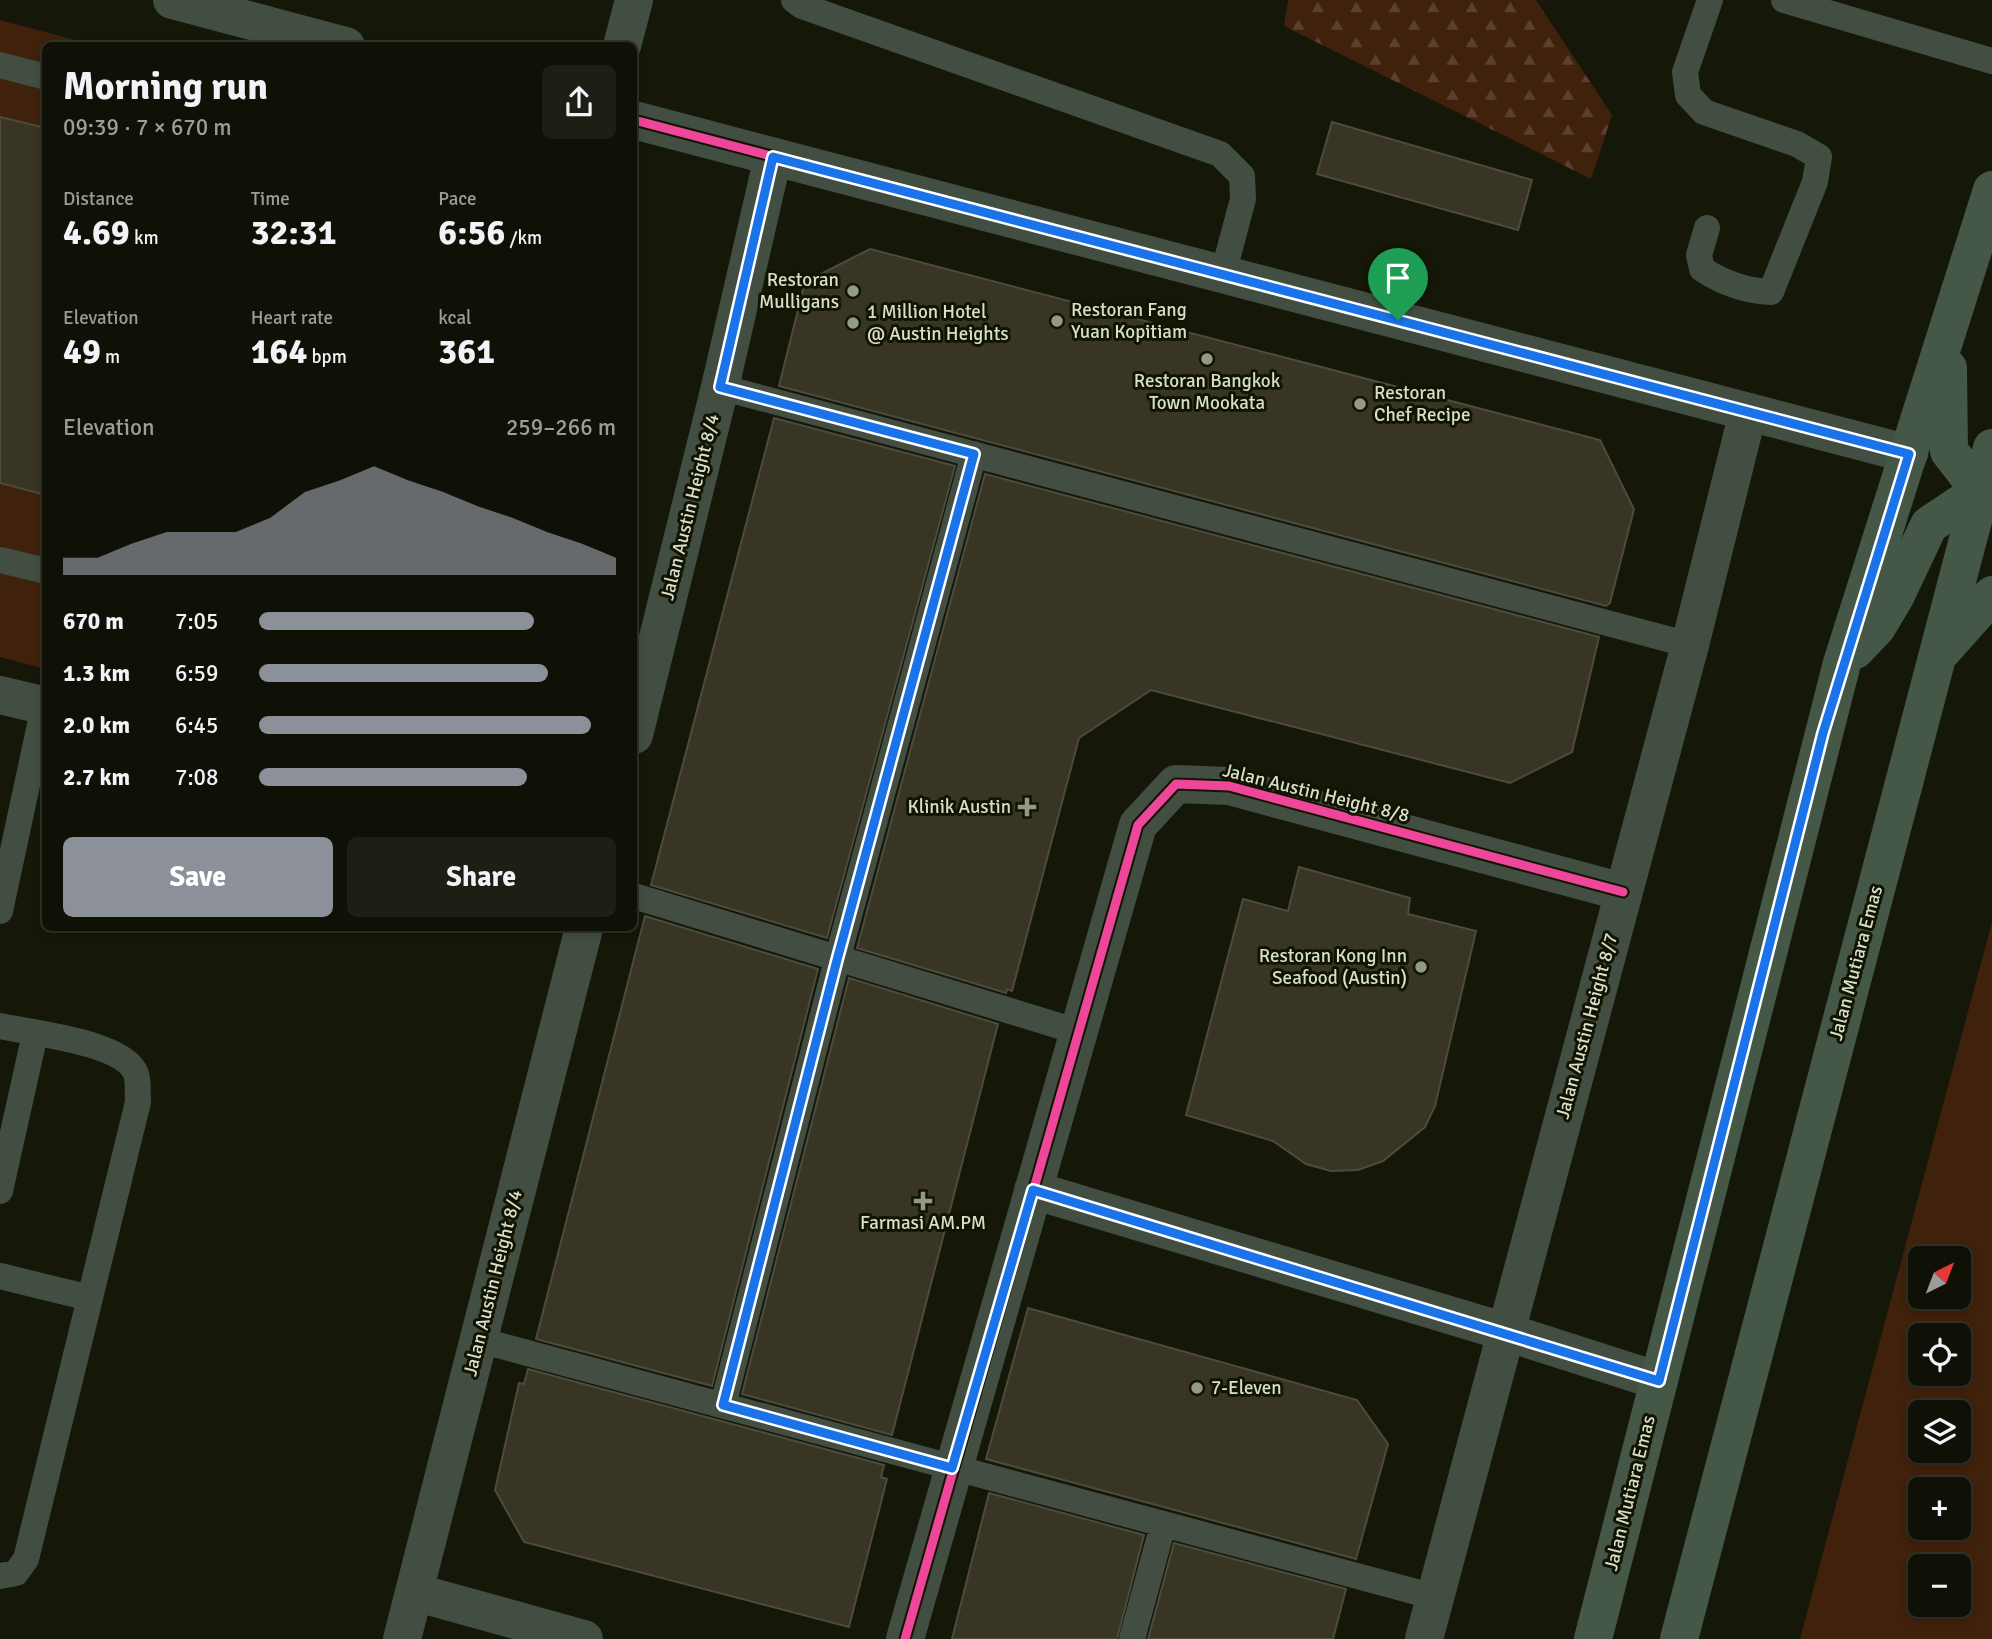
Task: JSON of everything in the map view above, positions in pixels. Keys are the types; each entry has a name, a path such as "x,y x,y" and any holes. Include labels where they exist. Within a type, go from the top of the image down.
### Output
{"main road":[{"name":"Jalan Mutiara Emas","path":"1593,1639 1842,663 1992,190"},
{"path":"1842,663 1877,627 1896,595 1928,524 1986,492 1949,451 1947,335"},
{"name":"Jalan Mutiara Emas","path":"1679,1639 1935,659 1986,492 1992,448"},
{"path":"1935,659 1992,595"}],"street":[{"path":"172,0 331,42"},
{"path":"623,42 634,0"},
{"path":"637,121 1909,454"},
{"name":"Jalan Austin Height 8/4","path":"637,722 720,387 773,157"},
{"name":"Jalan Austin Height 8/7","path":"1424,1639 1690,645 1748,412"},
{"path":"0,695 42,705"},
{"name":"Jalan Austin Height 8/8","path":"905,1639 1138,825 1176,783 1229,786 1623,892"},
{"name":"Jalan Austin Height 8/4","path":"402,1639 583,931"},
{"path":"1033,1190 1506,1332 1659,1381"},
{"path":"414,1592 584,1639"}],"lane":[{"path":"794,0 802,6 1220,154 1242,176 1243,199 1223,274"},
{"path":"1707,228 1699,255 1702,269 1716,278 1752,291 1771,292 1815,182 1819,157 1797,144 1704,112 1688,95 1685,72 1710,0"},
{"path":"1784,0 1992,61"},
{"path":"0,65 42,76"},
{"path":"720,387 1690,645"},
{"path":"723,1405 837,960 974,454"},
{"path":"0,559 42,570"},
{"path":"0,911 42,720"},
{"path":"637,897 1079,1032"},
{"path":"0,1026 97,1046 120,1056 136,1073 138,1102 26,1559 16,1573 0,1576"},
{"path":"0,1191 35,1034"},
{"path":"0,1276 90,1298"},
{"path":"478,1340 1435,1597"},
{"path":"1132,1639 1163,1525"}],"green space":[{"path":"1288,0 1536,0 1612,115 1591,179 1284,26"},
{"path":"0,20 83,42 42,42 42,668 0,657"},
{"path":"1992,922 1992,1639 1800,1639"}],"building":[{"path":"0,117 42,127 42,494 0,483"},
{"path":"1332,122 1532,180 1518,230 1317,174"},
{"path":"870,249 1600,440 1634,509 1610,603 1606,606 779,386 805,282"},
{"path":"774,418 955,466 827,938 651,885"},
{"path":"985,474 1599,637 1572,752 1510,783 1151,690 1079,738 1012,991 1007,989 1006,993 857,948"},
{"path":"1299,867 1410,898 1408,914 1476,931 1435,1106 1425,1127 1383,1161 1358,1170 1331,1171 1306,1164 1273,1141 1186,1115 1243,899 1288,911"},
{"path":"645,916 818,969 712,1386 536,1339"},
{"path":"849,978 998,1024 892,1435 742,1394"},
{"path":"1028,1308 1357,1400 1388,1444 1356,1559 986,1459"},
{"path":"528,1369 884,1465 881,1477 887,1479 849,1627 524,1542 495,1490 519,1383 524,1384"},
{"path":"989,1493 1144,1535 1117,1639 952,1639"},
{"path":"1174,1543 1346,1589 1333,1639 1148,1639"}],"cycle path":[{"path":"637,121 1909,454"},
{"path":"905,1639 1138,825 1176,784 1229,786 1623,892"}],"place":[{"name":"Restoran Mulligans","path":"853,291"},
{"name":"Restoran Fang Yuan Kopitiam","path":"1057,321"},
{"name":"1 Million Hotel @ Austin Heights","path":"853,323"},
{"name":"Restoran Bangkok Town Mookata","path":"1207,359"},
{"name":"Restoran Chef Recipe","path":"1360,404"},
{"name":"Klinik Austin","path":"1027,807"},
{"name":"Restoran Kong Inn Seafood (Austin)","path":"1421,967"},
{"name":"Farmasi AM.PM","path":"923,1201"},
{"name":"7-Eleven","path":"1197,1388"}],"route":[{"path":"773,157 1398,320 1909,454 1842,663 1823,733 1659,1381 1506,1332 1033,1190 952,1468 723,1405 837,960 974,454 720,387 773,157"}]}
